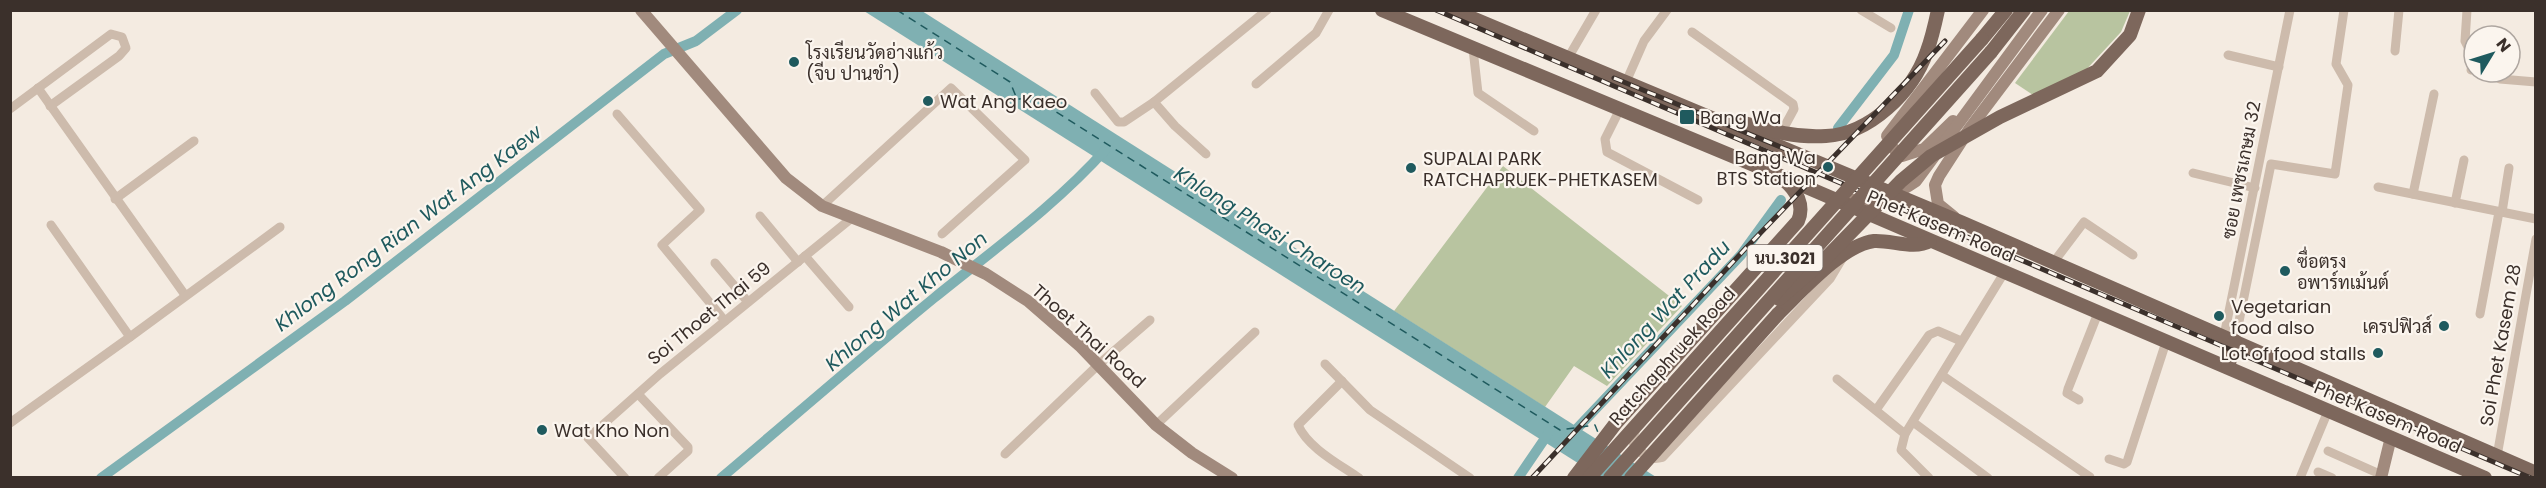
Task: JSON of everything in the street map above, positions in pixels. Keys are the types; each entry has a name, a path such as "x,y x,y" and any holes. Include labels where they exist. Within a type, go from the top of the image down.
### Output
{"main road":[{"name":"Thoet Thai Road","path":"641,10 786,178 822,206 961,261 1028,301 1098,365 1156,425 1192,453 1232,477"},
{"name":"Phet Kasem Road","path":"1382,10 1619,111 1778,175 2486,477"},
{"name":"Phet Kasem Road","path":"1453,10 1963,223 2535,473"},
{"path":"1661,96 1781,133 1826,136 1849,132 1886,110 1918,71 1927,52 1938,10"},
{"path":"1930,241 1884,217 1864,201 1854,177 1898,123 1983,10"},
{"name":"Ratchaphruek Road","path":"1589,477 2006,10"},
{"name":"Ratchaphruek Road","path":"1610,477 1990,52 2024,10"},
{"path":"1830,197 1864,201 1895,194 1916,181 2042,10"},
{"path":"1963,223 1938,204 1935,185 1970,128 2059,10"},
{"path":"1753,318 1823,261 1901,181 1931,156 2000,117 2049,96 2097,71 2130,35 2139,10"},
{"path":"1898,123 1892,135 1894,151 1902,156 1917,153 1982,92"},
{"path":"1574,477 1616,423 1798,221 1801,204 1794,189 1778,175"},
{"path":"1631,477 1778,314 1830,266 1844,255 1873,242 1918,245 1930,241"},
{"path":"2228,367 2229,338"},
{"path":"2381,476 2391,437"}],"street":[{"path":"1095,93 1118,122 1131,118 1267,10"},
{"path":"1256,84 1316,33 1329,10"},
{"path":"1568,58 1596,10"},
{"path":"1626,82 1644,41 1667,10"},
{"path":"1861,10 1891,28"},
{"path":"2035,106 2086,75 2123,37 2132,10"},
{"name":"ซอย เพชรเกษม 32","path":"2229,338 2255,188 2290,10"},
{"path":"2229,338 2271,164 2336,174 2348,85 2336,64 2344,10"},
{"path":"2395,51 2400,10"},
{"path":"1692,32 1793,104 1794,108 1781,133"},
{"path":"10,109 111,34 122,37 126,48 124,52 50,106"},
{"path":"1473,49 1478,93 1533,131"},
{"path":"2228,55 2279,66"},
{"path":"38,88 185,296"},
{"path":"822,206 951,88 1025,160 942,234"},
{"path":"2413,194 2434,94"},
{"path":"1154,102 1175,126 1206,154"},
{"path":"1619,111 1605,139 1607,152 1698,200"},
{"path":"617,114 700,210 662,245 725,321"},
{"path":"115,199 194,141"},
{"path":"2455,202 2464,160"},
{"path":"2480,314 2509,168"},
{"path":"2193,172 2255,188"},
{"path":"2378,187 2535,219"},
{"path":"1801,214 1801,246"},
{"path":"760,216 849,307"},
{"name":"Soi Thoet Thai 59","path":"625,477 588,438 725,321 853,217"},
{"path":"2053,263 2085,220 2133,255"},
{"path":"51,225 130,338"},
{"path":"10,423 280,227"},
{"path":"1830,266 1837,252 1836,244 1826,232 1821,230 1808,233 1801,246 1633,432 1632,439 1638,450 1651,458 1662,458 1830,278 1844,255"},
{"name":"Soi Phet Kasem 28","path":"2497,456 2535,239"},
{"path":"715,263 748,302"},
{"path":"1929,477 1901,450 1905,435 2004,273"},
{"path":"2079,400 2067,393 2098,313"},
{"path":"1005,454 1098,365 1150,320"},
{"path":"1876,410 1929,335 1938,331 1961,341"},
{"path":"1156,425 1255,332"},
{"path":"2109,459 2124,464 2127,462 2166,342"},
{"path":"1325,364 1370,410 1470,477"},
{"path":"1943,376 2090,477"},
{"path":"1837,379 1905,435"},
{"path":"1342,381 1298,425 1301,432 1326,455 1359,477"},
{"path":"638,394 688,447 688,451 658,477"},
{"path":"2300,477 2328,411"},
{"path":"1912,422 1988,477"},
{"path":"2328,451 2381,476"},
{"path":"2318,472 2332,477"}],"green space":[{"path":"2069,11 2130,11 2121,32 2084,72 2033,95 2015,83"},
{"path":"1503,166 1682,306 1607,386 1574,366 1545,407 1394,311"}],"water":[{"path":"864,11 922,11 1656,477 1600,477"}],"waterway":[{"name":"Khlong Rong Rian Wat Ang Kaew","path":"101,478 345,301 664,54 696,41 737,10"},
{"name":"Khlong Wat Pradu","path":"1838,128 1894,55 1909,10"},
{"name":"Khlong Wat Kho Non","path":"721,478 907,320 1045,209 1106,149"},
{"name":"Khlong Wat Pradu","path":"1569,437 1741,255 1781,200"},
{"path":"1518,478 1550,431"}],"ferry route":[{"path":"897,10 1010,82 1017,99 1034,98 1560,430 1595,425 1599,435"}],"railway":[{"path":"1436,10 2531,478"},
{"path":"1532,478 1745,249 1945,41"},
{"path":"1614,78 1800,155"}],"place":[{"name":"โรงเรียนวัดอ่างแก้ว (จีบ ปานขำ)","path":"794,62"},
{"name":"Wat Ang Kaeo","path":"928,101"},
{"name":"Bang Wa","path":"1687,117"},
{"name":"Bang Wa BTS Station","path":"1828,167"},
{"name":"SUPALAI PARK RATCHAPRUEK-PHETKASEM","path":"1411,168"},
{"name":"ซื่อตรง อพาร์ทเม้นต์","path":"2285,271"},
{"name":"Vegetarian food also","path":"2219,316"},
{"name":"เครปฟิวส์","path":"2444,326"},
{"name":"Lot of food stalls","path":"2378,353"},
{"name":"Wat Kho Non","path":"542,430"}],"water label":[{"name":"Khlong Phasi Charoen","path":"1270,230"}]}
